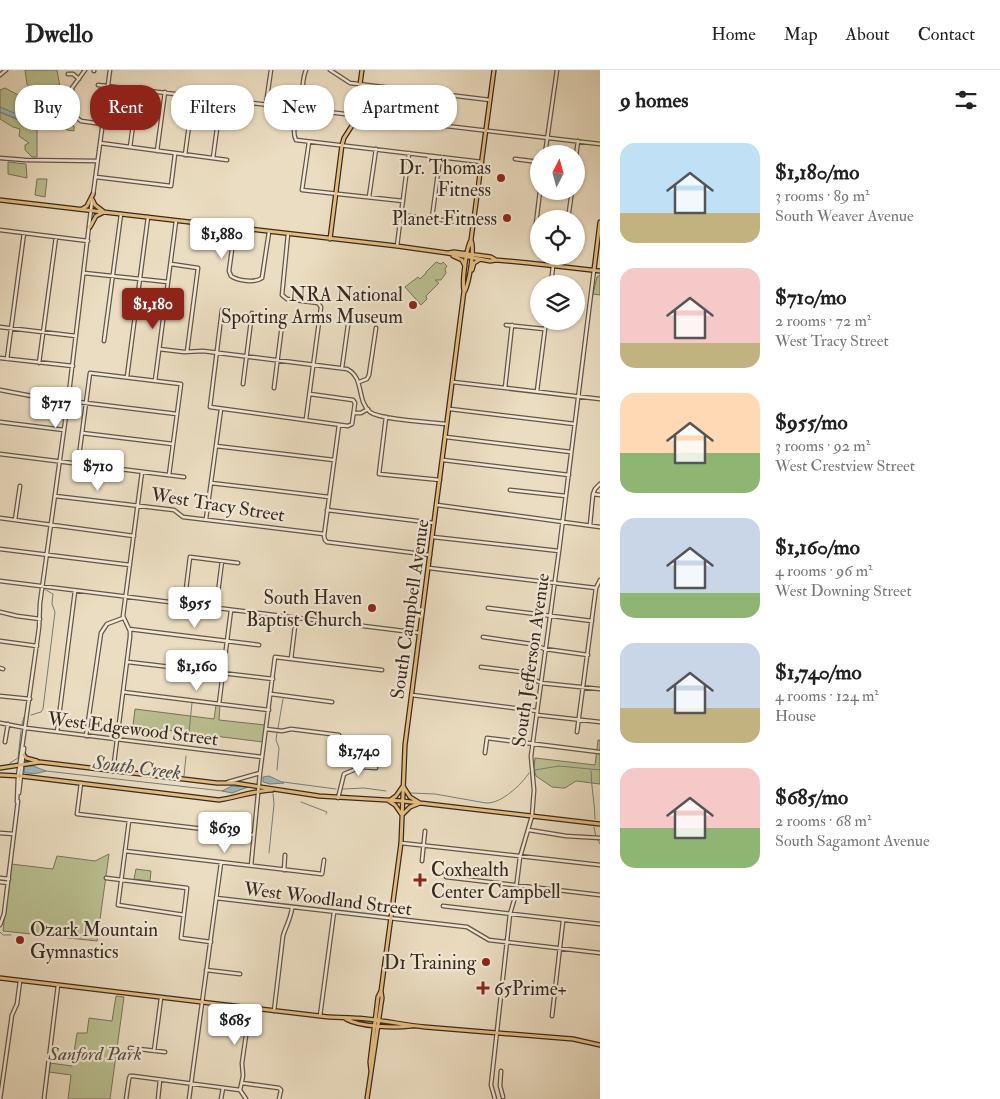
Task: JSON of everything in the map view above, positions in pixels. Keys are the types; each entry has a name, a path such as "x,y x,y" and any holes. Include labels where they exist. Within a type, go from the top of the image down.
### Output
{"main road":[{"path":"360,84 362,70"},
{"name":"South Campbell Avenue","path":"367,1099 375,1051 378,999 381,991 401,843 405,745 450,409 466,268 474,224 494,70"},
{"path":"330,238 342,145 349,130"},
{"path":"77,209 86,207 93,194"},
{"path":"92,199 95,205 104,212"},
{"path":"0,200 600,271"},
{"path":"90,226 96,216 104,212"},
{"name":"South Jefferson Avenue","path":"594,270 600,222"},
{"path":"449,254 465,250 471,245 482,258"},
{"path":"457,252 469,256"},
{"path":"449,254 463,261 466,268"},
{"name":"South Campbell Avenue","path":"464,291 469,275 469,256"},
{"path":"469,275 474,263 482,258"},
{"path":"24,755 28,759 40,762 217,784 235,783 259,789 338,798 420,803 600,824"},
{"path":"0,768 40,762"},
{"path":"0,775 219,800 236,797 259,789"},
{"path":"389,801 396,796 403,786 410,797 420,803"},
{"path":"389,801 395,805 402,815 410,807 420,803"},
{"path":"0,978 274,1011 346,1019 367,1019 377,1023"},
{"name":"South Campbell Avenue","path":"371,1071 370,1062 374,1032 380,1012 381,991"},
{"path":"367,1019 374,1014 378,999"},
{"path":"380,1012 389,1024"},
{"path":"346,1019 370,1027 374,1032"},
{"path":"363,1024 377,1023 573,1039 600,1045"},
{"path":"375,1051 380,1031 389,1024"}],"street":[{"path":"0,74 6,70"},
{"path":"85,70 72,88 73,107 76,117 81,122 90,123"},
{"path":"108,85 110,70"},
{"path":"269,85 271,70"},
{"path":"303,85 306,70"},
{"path":"330,70 350,83 490,100"},
{"path":"547,145 557,70"},
{"path":"68,74 73,74 79,79"},
{"path":"161,92 171,93"},
{"path":"157,151 165,92"},
{"path":"457,127 600,144"},
{"path":"0,925 4,917 21,764 73,366 101,130"},
{"path":"130,147 132,130"},
{"path":"185,155 188,130"},
{"path":"213,158 217,130"},
{"path":"295,130 294,138 309,142 482,162"},
{"path":"577,145 578,141"},
{"path":"309,142 302,190 403,201"},
{"path":"100,143 227,160"},
{"path":"369,197 376,149"},
{"path":"397,246 409,153"},
{"path":"95,177 171,186 175,154"},
{"path":"432,218 440,157"},
{"path":"0,158 21,160 97,160"},
{"path":"515,159 530,161"},
{"path":"104,341 120,214"},
{"path":"401,215 474,224"},
{"path":"127,377 148,218"},
{"path":"155,381 176,221"},
{"path":"235,228 230,271 231,276 236,279 255,281 261,279 264,273 269,232"},
{"path":"0,230 88,240"},
{"path":"7,359 24,232"},
{"path":"288,234 282,296 286,299 318,303 321,306 306,419"},
{"path":"39,362 56,236"},
{"path":"171,264 198,268 187,352"},
{"path":"552,275 553,266"},
{"name":"South Jefferson Avenue","path":"495,1099 491,1085 510,914 520,857 532,816 534,790 531,767 540,682 555,583 594,270"},
{"path":"84,273 168,282"},
{"path":"222,310 210,407 349,426 352,423 355,403 352,400 310,394"},
{"path":"243,384 252,313"},
{"path":"274,388 283,317"},
{"path":"342,368 348,325"},
{"path":"506,325 530,327"},
{"path":"504,388 512,325"},
{"path":"0,327 76,336"},
{"path":"359,382 366,380 369,375 376,328"},
{"path":"537,392 545,330"},
{"path":"159,349 216,353 342,368 352,372 359,382 364,403 375,415 448,424"},
{"path":"0,358 73,366"},
{"path":"78,463 90,373 181,384 169,475"},
{"path":"453,382 600,399"},
{"path":"0,390 68,401 177,414"},
{"path":"206,520 221,409"},
{"path":"354,413 362,413 368,409"},
{"path":"450,409 575,424"},
{"path":"386,417 378,474 440,480"},
{"path":"0,422 64,430"},
{"path":"324,534 339,424"},
{"path":"82,433 173,444"},
{"path":"446,437 572,452"},
{"path":"216,446 334,460"},
{"path":"0,454 184,477"},
{"path":"443,460 569,475"},
{"path":"113,771 130,638 129,629 123,618 142,472"},
{"path":"211,482 329,497"},
{"path":"590,525 593,494 600,484"},
{"path":"15,520 20,486"},
{"path":"510,490 566,496"},
{"path":"593,494 600,495"},
{"name":"West Tracy Street","path":"55,496 174,510 182,516 206,520 324,534 324,539 327,542 430,555"},
{"path":"437,505 600,527"},
{"path":"327,510 434,523"},
{"path":"0,518 134,536"},
{"path":"433,537 559,551"},
{"path":"0,549 130,565"},
{"path":"184,605 190,557 238,563"},
{"path":"216,608 222,561"},
{"path":"429,568 596,588"},
{"path":"577,732 596,588 600,580"},
{"path":"0,581 420,633"},
{"path":"57,732 75,591"},
{"path":"488,608 592,621"},
{"path":"219,704 231,610"},
{"path":"0,612 40,619"},
{"path":"86,736 100,633 107,624 123,618"},
{"path":"291,659 296,618"},
{"path":"129,629 260,646"},
{"path":"484,637 531,644 545,649 588,654"},
{"path":"0,641 37,646"},
{"path":"251,866 260,773 275,658 382,670"},
{"path":"127,662 273,678"},
{"path":"481,667 530,673 535,680 540,682 600,689"},
{"path":"123,692 269,710"},
{"path":"271,694 332,702"},
{"path":"412,695 600,722"},
{"path":"0,696 30,699"},
{"name":"West Edgewood Street","path":"0,723 116,740 262,757"},
{"path":"5,742 8,724"},
{"path":"266,729 282,731 291,729 338,735"},
{"path":"485,753 487,738 599,752"},
{"path":"21,764 24,755 24,742"},
{"path":"338,798 342,777 345,773 361,766 376,768"},
{"path":"217,784 260,773"},
{"path":"81,783 77,814 254,835"},
{"path":"128,821 118,905 184,915"},
{"path":"529,830 566,836 600,838"},
{"path":"422,861 426,831"},
{"path":"0,832 14,834"},
{"path":"401,843 600,865"},
{"path":"125,851 322,874 324,860"},
{"path":"284,870 285,855"},
{"path":"189,1099 221,863"},
{"path":"446,877 600,895"},
{"path":"0,878 8,881"},
{"path":"106,878 188,888 181,938 211,942"},
{"path":"0,882 8,881"},
{"name":"West Woodland Street","path":"216,898 467,927 490,940 507,942"},
{"path":"442,906 600,924"},
{"path":"274,1011 283,936 291,917 292,908"},
{"path":"320,1016 334,912"},
{"path":"552,1016 564,921"},
{"path":"507,942 600,953"},
{"path":"206,970 240,974"},
{"path":"0,1099 12,1016 17,1004 20,981"},
{"path":"44,1099 58,985"},
{"path":"154,1051 161,998"},
{"path":"240,1090 250,1008"},
{"path":"130,1048 166,1052"},
{"path":"501,1071 500,1086 503,1097"},
{"path":"126,1099 130,1076 240,1090 246,1099"},
{"path":"158,1099 160,1080"},
{"path":"242,1084 279,1088 281,1090 279,1099"},
{"path":"221,1099 223,1088"}],"green space":[{"path":"25,70 57,70 60,85 27,84"},
{"path":"5,88 15,93 15,117 0,107 0,90"},
{"path":"0,112 15,119 15,128 0,119"},
{"path":"20,130 37,130 37,157 32,157 25,150 25,145 29,143 19,136"},
{"path":"8,162 26,164 27,178 8,174"},
{"path":"37,179 47,179 45,197 35,195"},
{"path":"436,262 441,264 443,262 447,266 445,269 446,273 441,280 435,280 439,283 426,296 427,299 421,305 405,287 418,277 420,279"},
{"path":"600,275 600,295 593,294 597,277"},
{"path":"216,705 220,705 219,720 265,725 263,742 133,726 135,709 214,719"},
{"path":"598,740 600,740 600,784 576,781 565,788 552,787 536,776 534,768 535,758 595,765"},
{"path":"109,854 97,941 3,931 11,864 53,869 57,856 95,861"},
{"path":"136,869 151,871 150,881 134,879"},
{"name":"Sanford Park","path":"116,996 124,997 110,1099 68,1099 71,1075 49,1072 50,1063 72,1066 77,1033 87,1033 89,1018 112,1021"}],"water":[{"path":"0,107 15,113 15,118 0,112"},
{"path":"25,766 33,766 46,771 27,773 24,772"},
{"path":"269,776 284,783 270,784 263,782 263,777"},
{"path":"232,786 248,787 232,793 222,791"}],"waterway":[{"path":"31,715 41,712 43,709 55,612 52,604 53,594 46,590"},
{"path":"278,728 283,699"},
{"path":"189,732 192,703"},
{"path":"22,724 24,717"},
{"path":"10,763 18,758 21,731"},
{"path":"277,733 276,740 279,748 277,770"},
{"path":"184,776 186,756"},
{"name":"South Creek","path":"535,770 559,766 600,770"},
{"name":"South Creek","path":"46,771 223,791"},
{"path":"591,771 595,819"},
{"name":"South Creek","path":"411,793 435,794 486,803 492,802 510,793 529,773"},
{"name":"South Creek","path":"283,782 336,789"},
{"name":"South Creek","path":"343,789 364,788 386,791"},
{"path":"269,853 274,804 273,794"},
{"path":"301,802 327,812 326,814"},
{"path":"594,827 596,837"},
{"path":"598,840 600,844"},
{"path":"0,932 3,935 11,935"}],"place":[{"name":"Dr. Thomas Fitness","path":"501,178"},
{"name":"Planet Fitness","path":"507,218"},
{"name":"NRA National Sporting Arms Museum","path":"413,305"},
{"name":"South Haven Baptist Church","path":"372,608"},
{"name":"Coxhealth Center Campbell","path":"420,880"},
{"name":"Ozark Mountain Gymnastics","path":"20,940"},
{"name":"D1 Training","path":"486,962"},
{"name":"65Prime+","path":"483,988"}]}
